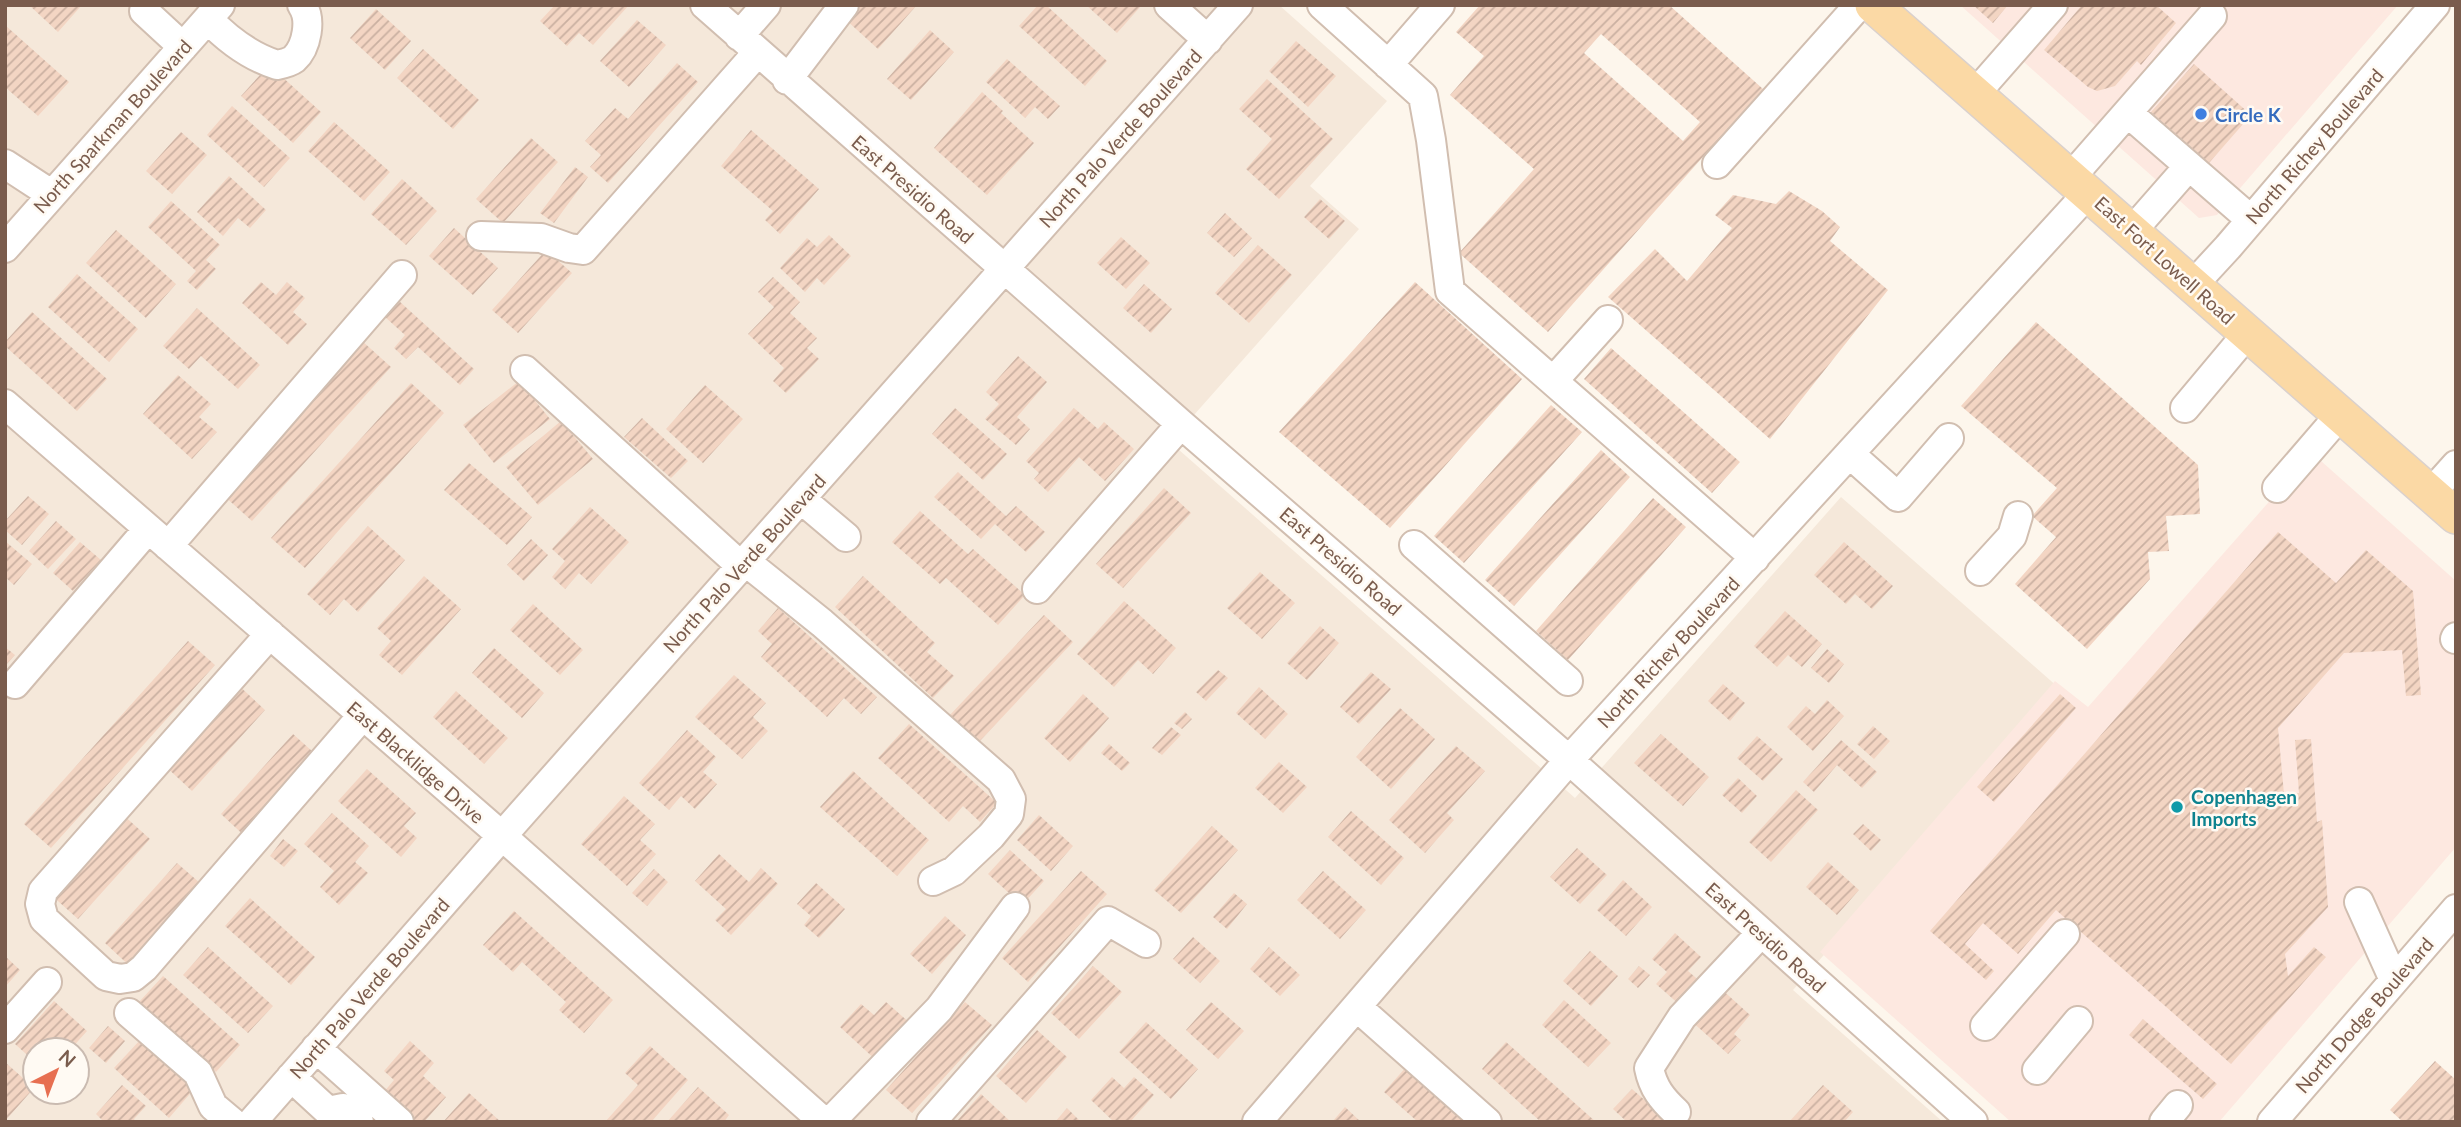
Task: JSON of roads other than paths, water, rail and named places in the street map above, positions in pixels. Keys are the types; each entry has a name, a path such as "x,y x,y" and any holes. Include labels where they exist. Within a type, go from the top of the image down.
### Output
{"main road":[{"name":"East Fort Lowell Road","path":"1872,5 2080,184 2192,286 2443,505"}],"street":[{"path":"214,12 229,41 260,60 277,65 294,59 307,35 305,10 302,5"},
{"name":"East Presidio Road","path":"705,5 787,80 1569,760 1973,1122"},
{"path":"481,236 541,238 583,250 748,45 766,5"},
{"path":"787,80 844,5"},
{"path":"1168,5 1208,40"},
{"name":"North Palo Verde Boulevard","path":"252,1122 1238,5"},
{"path":"1322,5 1423,96 1450,291 1755,558"},
{"path":"1388,65 1440,5"},
{"path":"1717,164 1859,5"},
{"path":"1975,94 2053,5"},
{"name":"North Richey Boulevard","path":"2192,286 2435,5"},
{"path":"144,11 183,47"},
{"name":"North Sparkman Boulevard","path":"5,248 214,12"},
{"name":"North Richey Boulevard","path":"1257,1122 1569,760 1851,455 2080,184 2128,113 2212,16"},
{"path":"2128,113 2250,219"},
{"path":"5,164 51,194"},
{"path":"2132,231 2189,166"},
{"path":"15,684 158,537 402,275"},
{"path":"1554,380 1608,320"},
{"path":"2185,408 2247,334"},
{"path":"526,370 743,564 822,622 1001,780 1011,799 1009,814 991,836 954,871 933,881"},
{"name":"East Blacklidge Drive","path":"5,404 827,1122"},
{"path":"2277,488 2340,415"},
{"path":"1037,589 1181,424"},
{"path":"1851,455 1898,497 1949,438"},
{"path":"2443,505 2456,466"},
{"path":"801,499 846,537"},
{"path":"1980,571 2012,536 2018,516"},
{"path":"1414,545 1568,681"},
{"path":"270,634 43,891 40,904 44,919 106,976 120,979 133,977 144,968 363,715"},
{"path":"2359,902 2394,980"},
{"path":"827,1122 939,1009 1015,907"},
{"name":"North Dodge Boulevard","path":"2272,1122 2456,909"},
{"path":"931,1122 1108,921 1146,943"},
{"path":"1676,1112 1661,1098 1652,1082 1649,1068 1682,1017 1762,933"},
{"path":"1985,1026 2065,934"},
{"path":"5,1029 47,982"},
{"path":"1357,1007 1487,1122"},
{"path":"130,1013 198,1073 214,1105 232,1122"},
{"path":"2036,1070 2078,1021"},
{"path":"316,1048 398,1122"},
{"path":"291,1077 328,1111 343,1108 359,1122"}],"place":[{"name":"Circle K","path":"2201,114"},
{"name":"Copenhagen Imports","path":"2177,807"}]}
